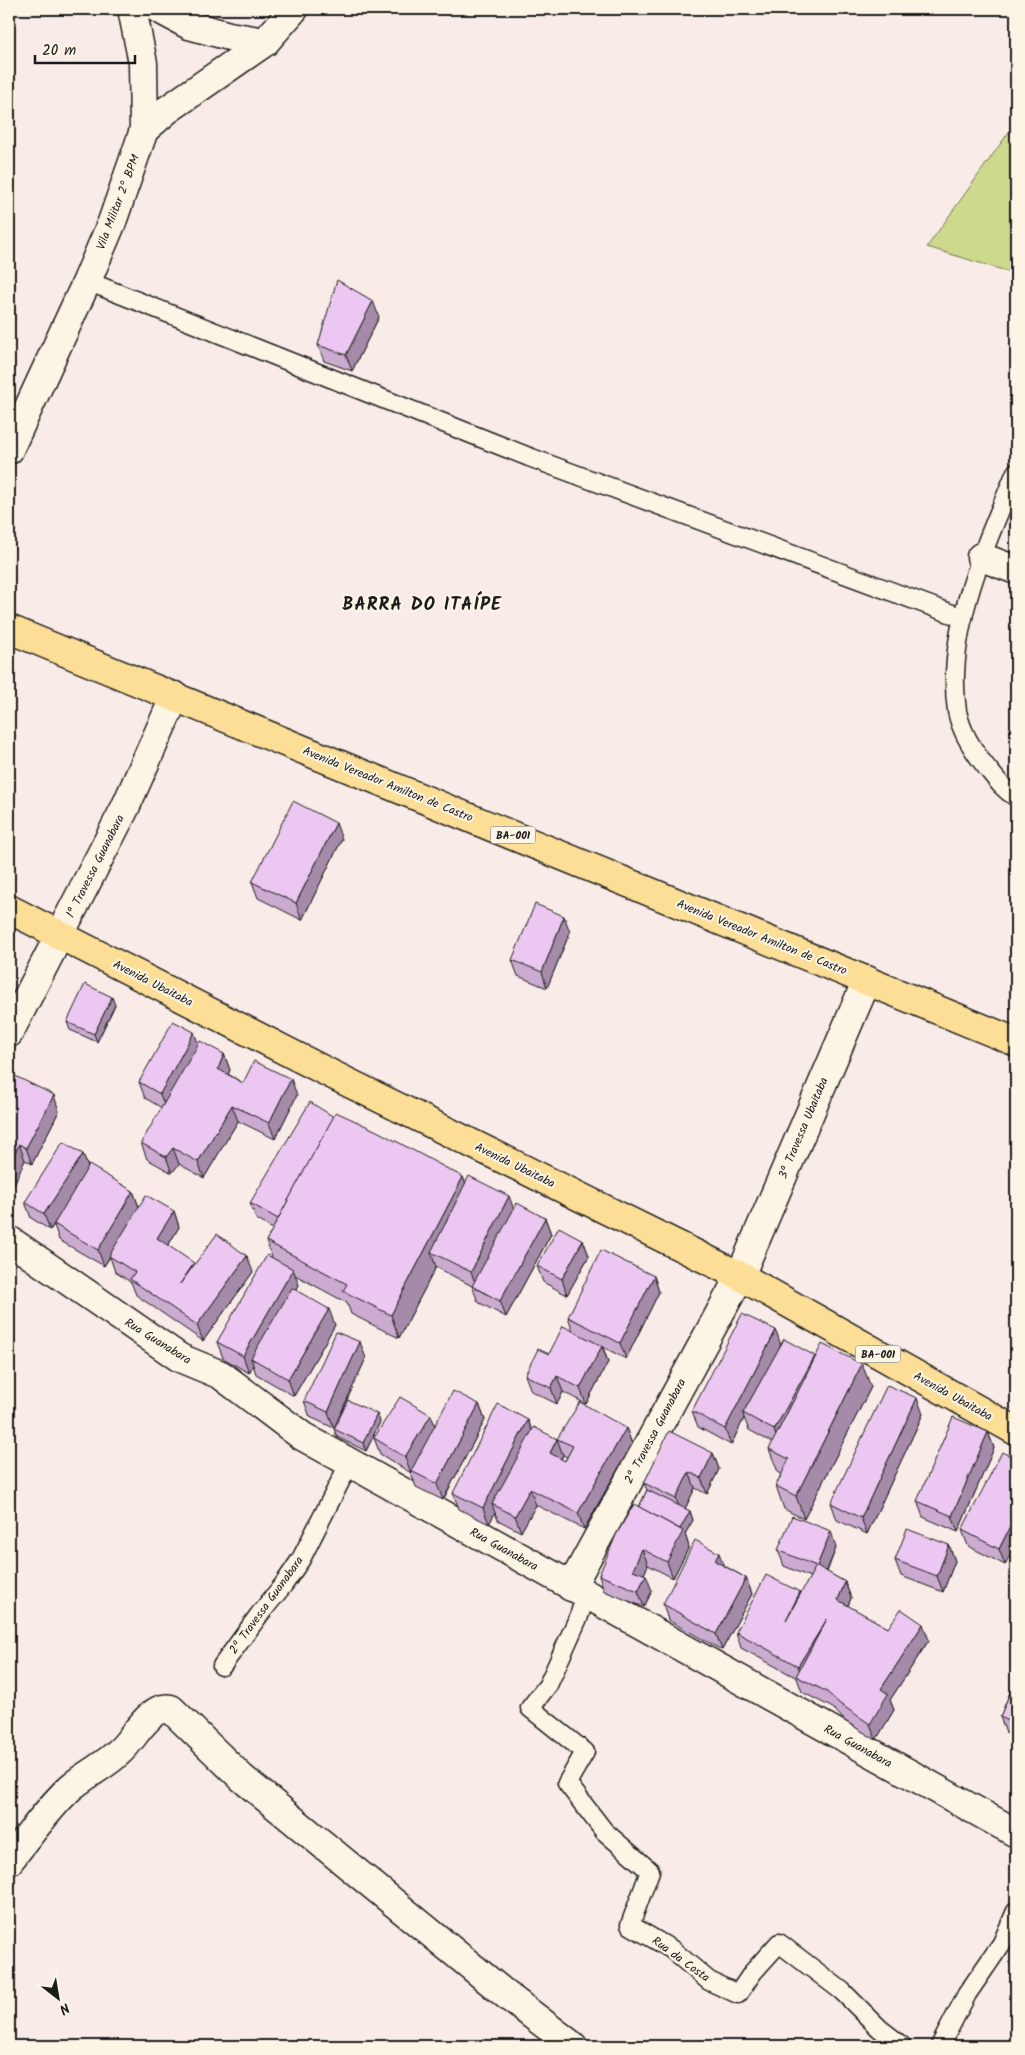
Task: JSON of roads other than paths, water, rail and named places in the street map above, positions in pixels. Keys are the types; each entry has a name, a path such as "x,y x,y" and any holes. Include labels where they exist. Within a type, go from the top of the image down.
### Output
{"main road":[{"name":"Avenida Vereador Amilton de Castro","path":"9,629 1016,1042"},
{"name":"Avenida Ubaitaba","path":"9,909 331,1074 740,1276 1016,1431"}],"street":[{"path":"132,9 143,62 144,130"},
{"path":"159,9 189,25 229,36 265,42"},
{"name":"Vila Militar 2º BPM","path":"9,450 87,281 112,222 144,130 167,110 265,42 294,9"},
{"path":"981,557 1016,570"},
{"name":"1ª Travessa Guanabara","path":"9,1033 125,808 175,696"},
{"name":"3ª Travessa Ubaitaba","path":"740,1276 867,980"},
{"name":"Rua Guanabara","path":"9,1240 180,1358 221,1375 291,1429 1016,1834"},
{"name":"2ª Travessa Guanabara","path":"579,1591 740,1276"},
{"path":"9,1861 72,1786 121,1751 151,1714 165,1708 171,1710 242,1778 504,1994 573,2046"}],"lane":[{"path":"87,281 528,457 963,618"},
{"path":"1016,472 981,557 963,618 956,662 958,712 972,750 1004,790 1016,797"},
{"name":"2ª Travessa Guanabara","path":"222,1666 301,1559 350,1462"},
{"name":"Rua da Costa","path":"579,1591 579,1616 548,1685 530,1708 585,1752 567,1783 604,1831 650,1871 630,1925 671,1949 710,1981 738,1994 753,1972 779,1943 842,1992 879,2028 902,2046"},
{"path":"940,2046 966,1994 1002,1943 1016,1911"}],"district":[{"name":"BARRA DO ITAÍPE","path":"422,604"}]}
